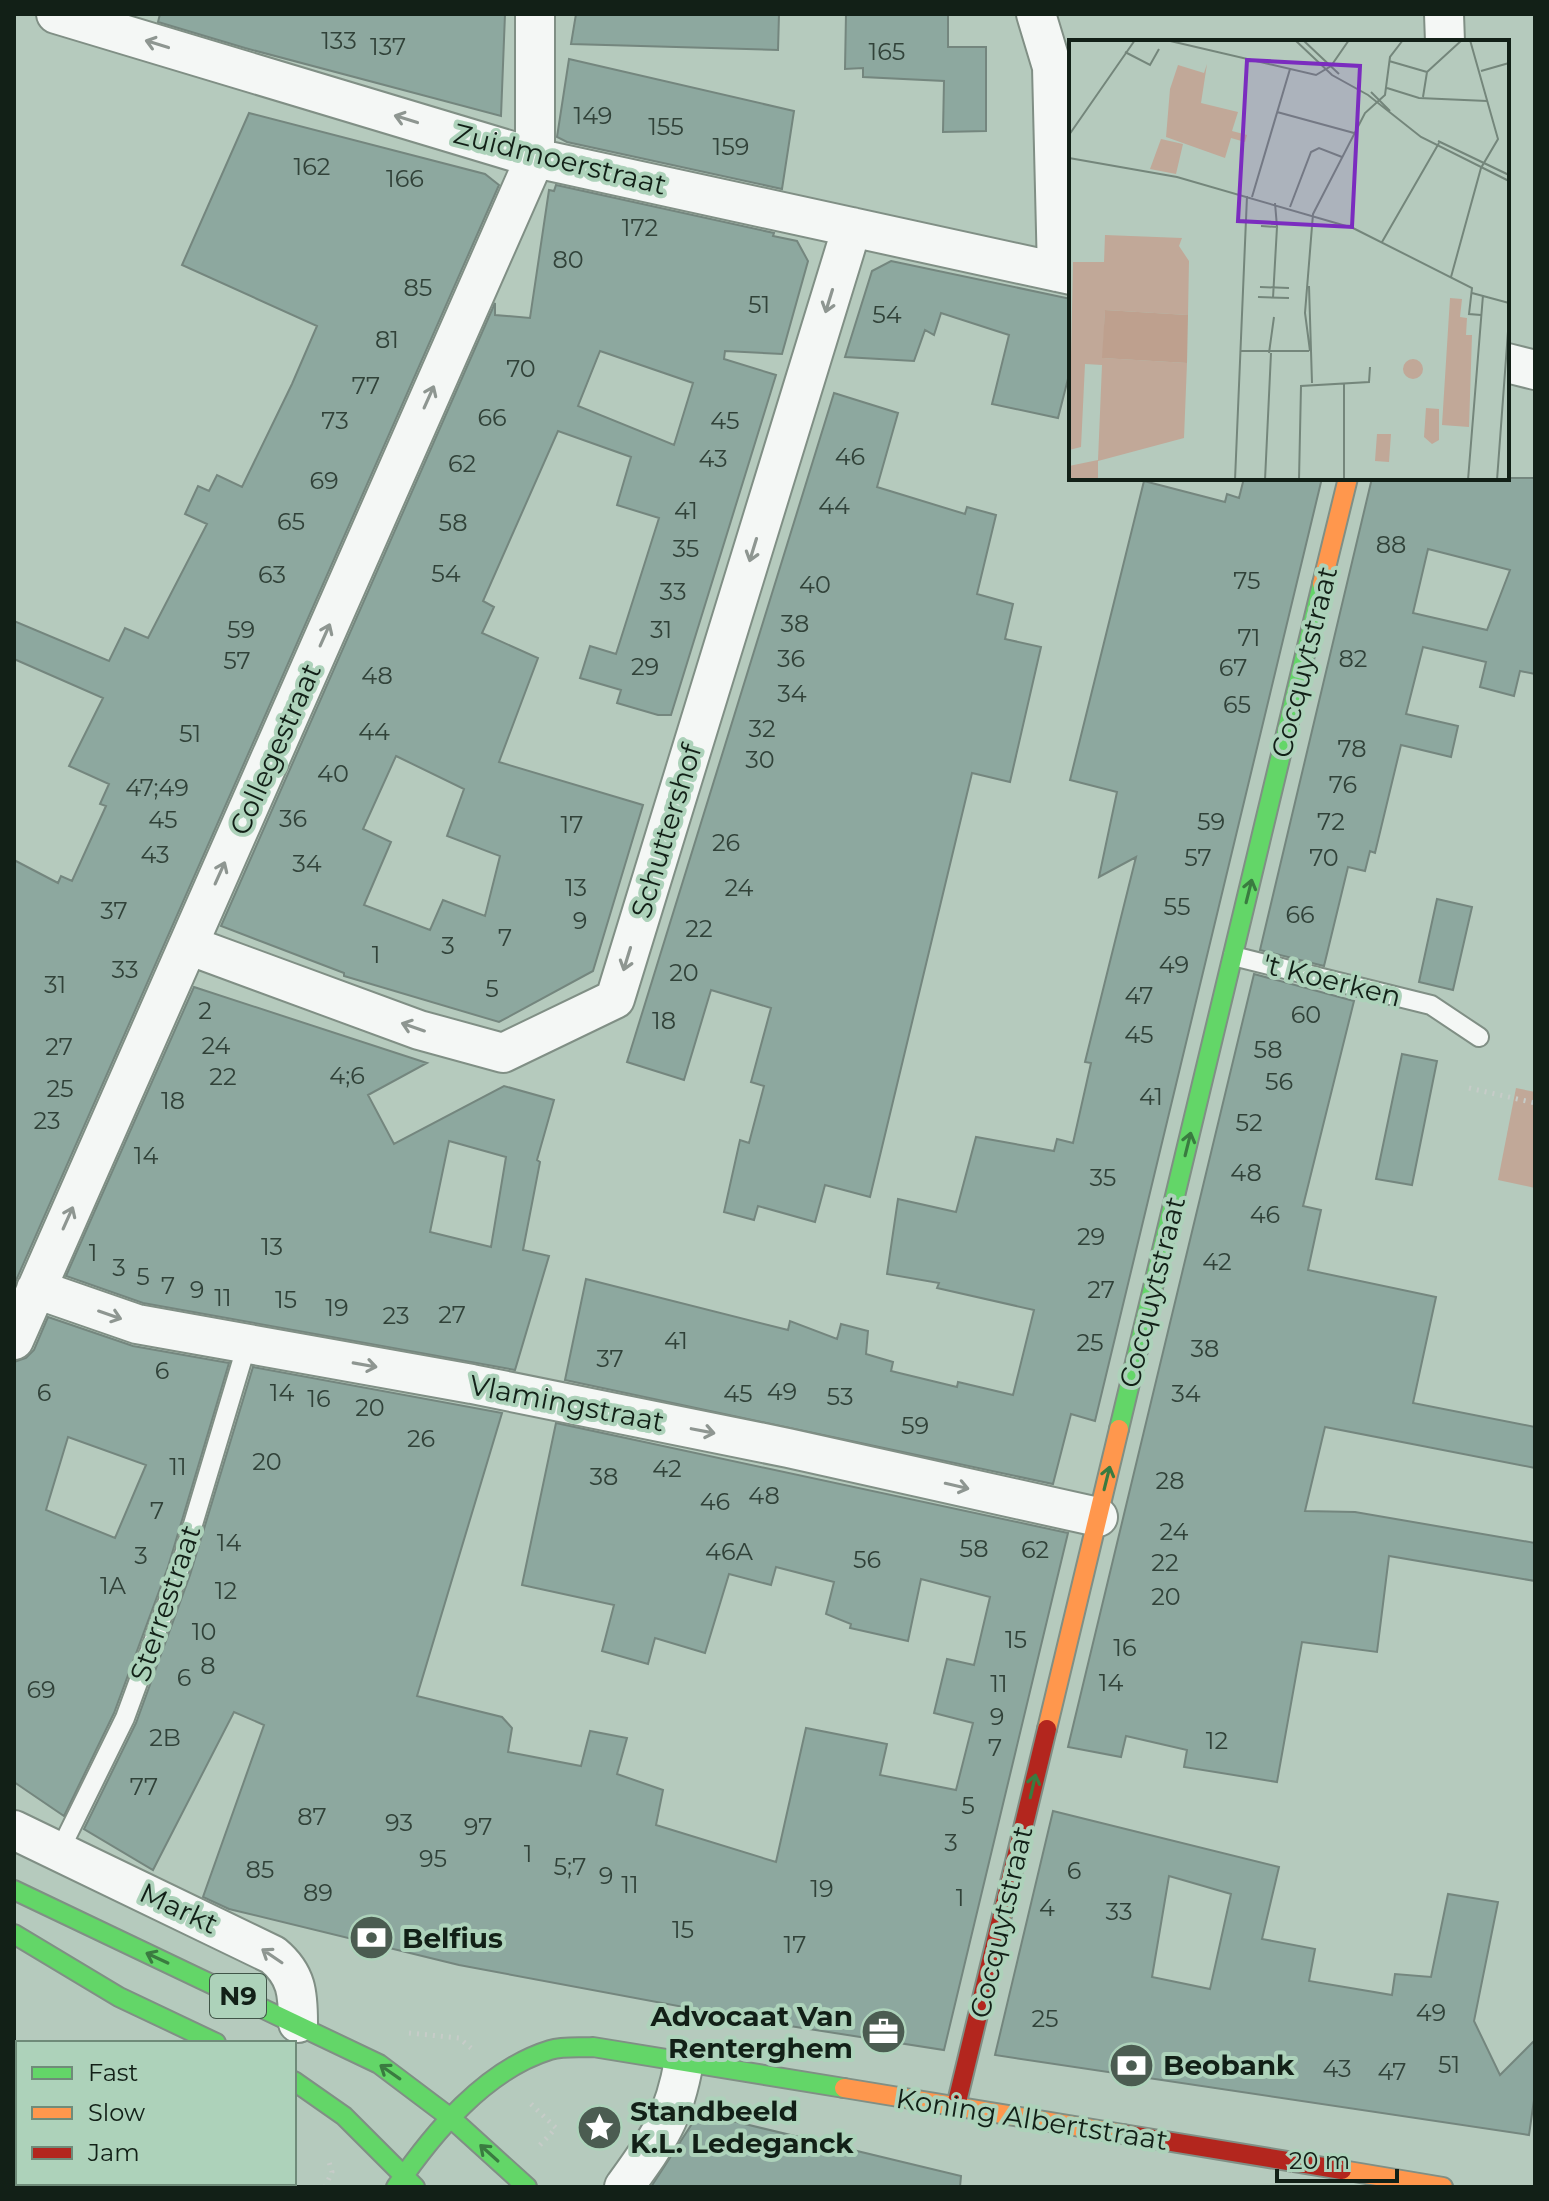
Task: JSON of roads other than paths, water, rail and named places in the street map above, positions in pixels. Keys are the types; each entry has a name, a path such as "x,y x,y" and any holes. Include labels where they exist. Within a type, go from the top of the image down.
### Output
{"main road":[{"name":"Cocquytstraat","path":"956,2106 1348,480"},
{"name":"Markt","path":"14,1890 379,2064 452,2119"},
{"name":"N9","path":"14,1934 119,1997 212,2041"},
{"name":"Koning Albertstraat","path":"405,2183 452,2119 511,2070 551,2050 593,2047 1443,2187"},
{"path":"296,2082 313,2091 343,2116 405,2183"},
{"name":"N9","path":"452,2119 527,2187"}],"street":[{"name":"Zuidmoerstraat","path":"56,14 535,158 1064,274"},
{"path":"535,14 535,158"},
{"path":"1036,14 1052,67 1064,274"},
{"path":"1444,14 1445,40"},
{"name":"Collegestraat","path":"14,1340 535,158"},
{"name":"Schuttershof","path":"188,945 419,1030 503,1053 615,999 852,227"},
{"path":"1509,364 1535,370"},
{"name":"Vlamingstraat","path":"36,1289 137,1324 472,1384 788,1448 1098,1517"},
{"name":"Markt","path":"14,1830 273,1955 288,1968 298,1988 298,2023"},
{"path":"624,2187 665,2130 678,2096 684,2061"}],"lane":[{"name":"'t Koerken","path":"1233,956 1431,1005 1479,1037"},
{"name":"Sterrestraat","path":"59,1852 125,1718 179,1571 247,1344"}],"place":[{"name":"Belfius","path":"371,1938"},
{"name":"Advocaat Van Renterghem","path":"884,2032"},
{"name":"Beobank","path":"1132,2065"},
{"name":"Standbeeld K.L. Ledeganck","path":"599,2127"}]}
